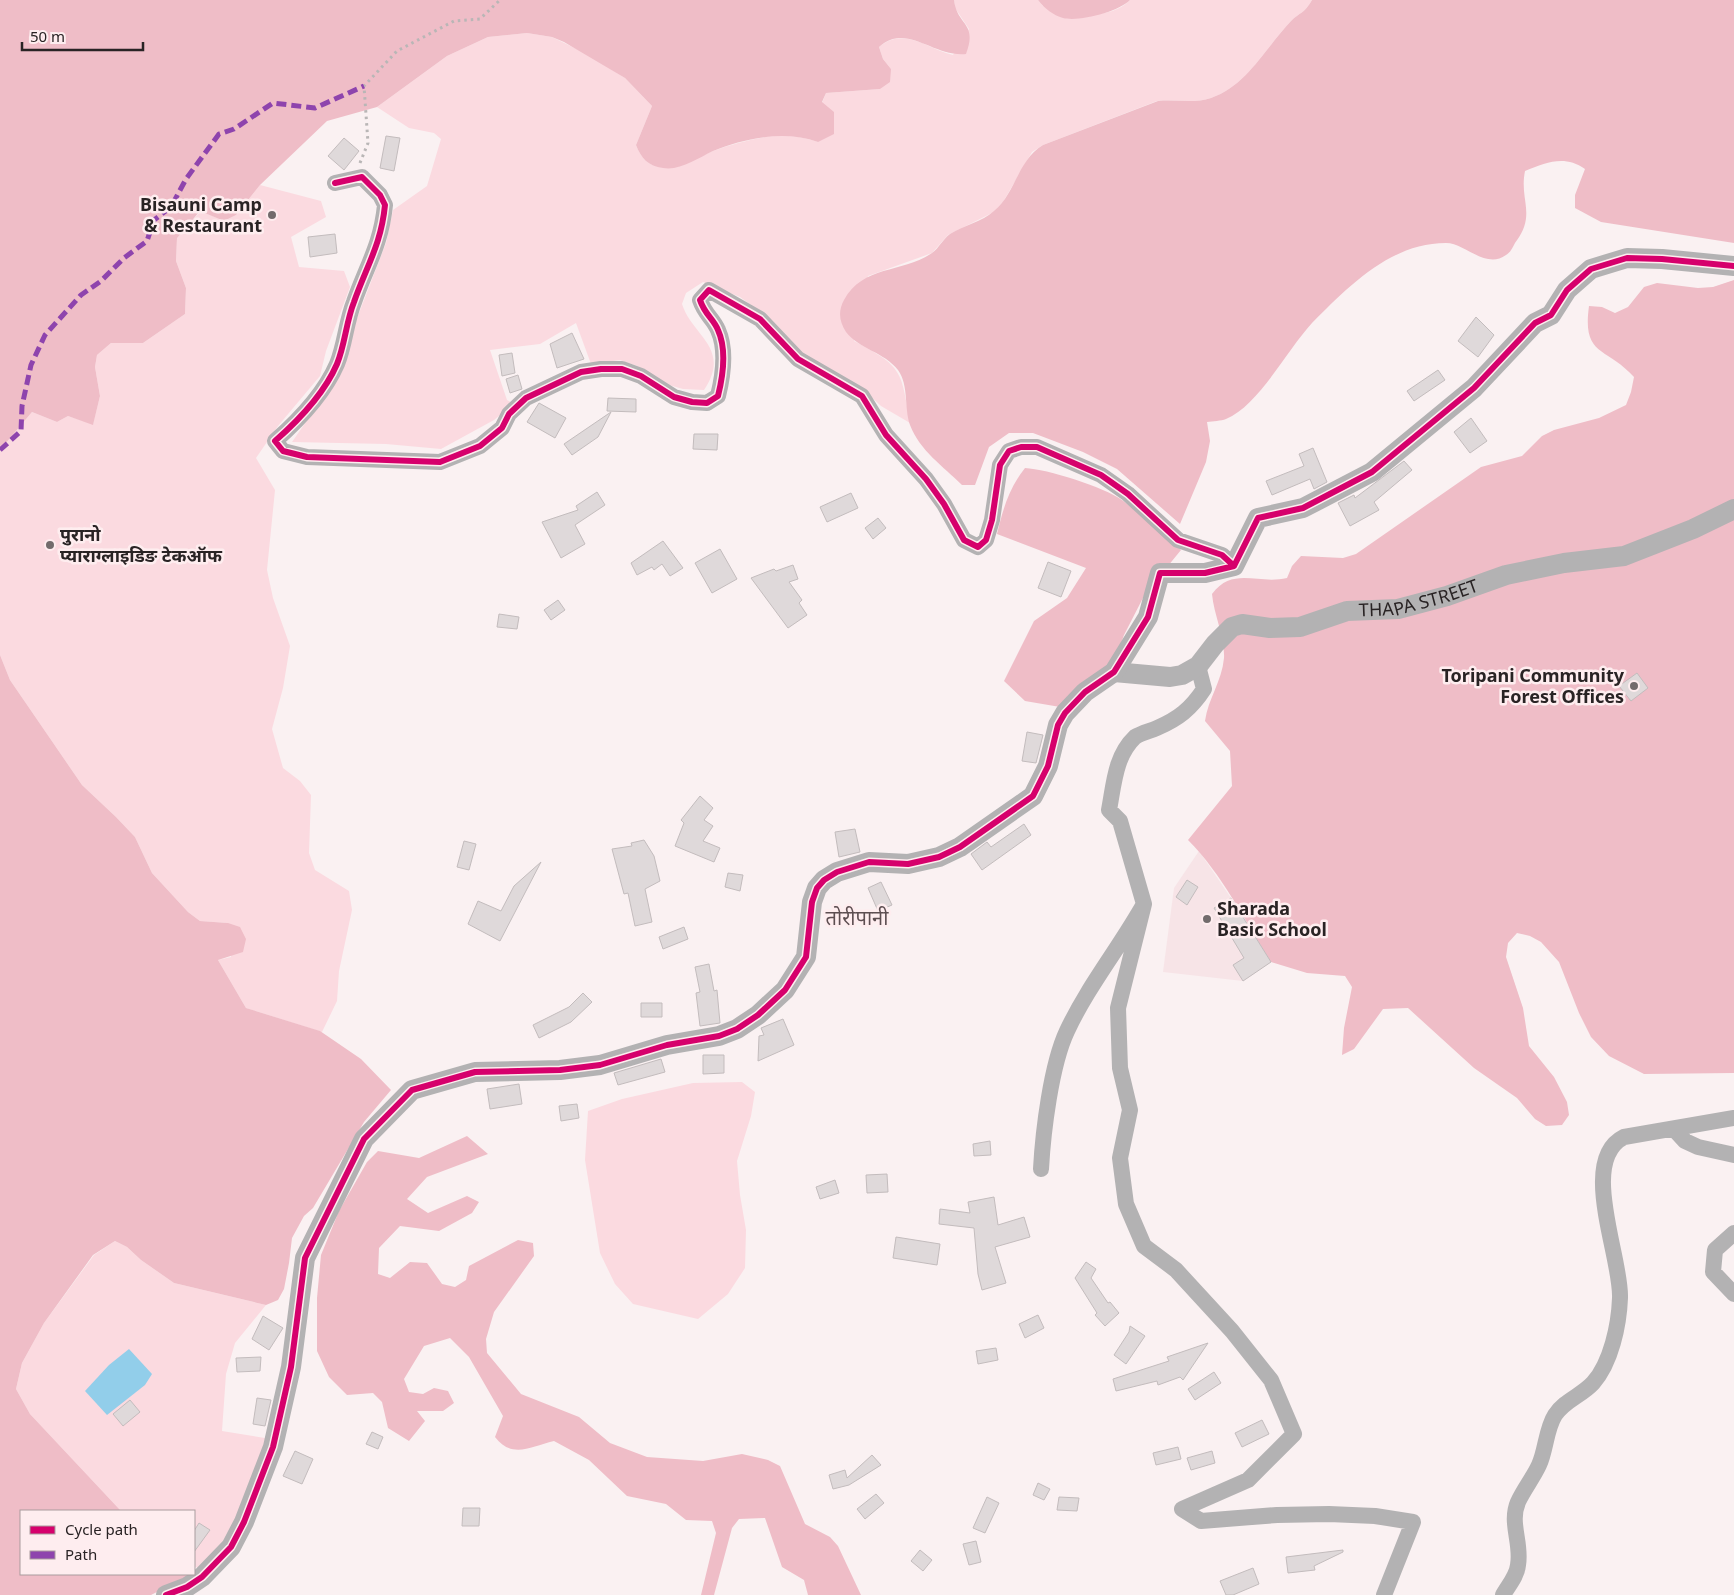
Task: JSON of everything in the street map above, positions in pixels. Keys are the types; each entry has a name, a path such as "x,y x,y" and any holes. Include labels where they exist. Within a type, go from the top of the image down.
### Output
{"street":[{"path":"335,183 362,177 380,195 386,205 383,230 364,281 354,301 337,364 318,395 294,424 275,441 283,451 307,457 440,462 480,446 502,428 509,414 526,398 581,372 601,369 622,369 641,376 674,397 707,403 718,396 724,351 718,329 705,313 700,300 708,290 760,319 798,359 862,396 886,435 926,479 944,504 964,540 978,548 986,540 992,520 1000,465 1009,452 1021,447 1037,447 1101,475 1128,494 1178,540 1222,555 1234,566"},
{"path":"166,1595 187,1588 202,1577 231,1547 244,1522 273,1447 291,1367 305,1258 364,1139 412,1090 475,1072 560,1070 600,1065 667,1045 719,1036 737,1029 758,1015 785,990 797,973 806,957 810,940 812,902 817,888 824,880 837,872 869,862 908,864 939,857 960,847 1033,796 1048,766 1058,725 1065,713 1085,692 1114,672 1148,617 1160,573 1205,573 1234,566 1258,518 1303,508 1372,472 1474,388 1535,322 1551,315 1567,290 1591,269 1627,258 1662,259 1734,266"},
{"name":"THAPA STREET","path":"1114,672 1170,677 1182,676 1198,666 1215,644 1232,627 1242,624 1270,628 1300,627 1347,611 1398,609 1448,596 1506,575 1564,563 1624,556 1694,529 1734,509"},
{"path":"1198,666 1204,689 1192,707 1173,721 1136,736 1122,754 1115,774 1109,810 1120,821 1144,904 1118,1008 1120,1068 1130,1110 1120,1158 1126,1204 1144,1246 1176,1270 1232,1331 1270,1380 1294,1434 1248,1480 1182,1509 1201,1521 1277,1515 1329,1514 1375,1516 1413,1522 1384,1595"},
{"path":"1041,1170 1042,1147 1056,1066 1066,1032 1087,994 1144,904"},
{"path":"1503,1595 1518,1567 1519,1556 1514,1516 1518,1503 1538,1465 1554,1416 1564,1404 1593,1383 1606,1361 1612,1343 1619,1312 1620,1280 1609,1230 1603,1177 1606,1154 1611,1147 1624,1137 1734,1118"},
{"path":"1674,1129 1685,1141 1698,1147 1734,1155"},
{"path":"1734,1233 1715,1250 1713,1272 1734,1294"}],"path":[{"path":"353,179 368,143 364,86 397,51 454,21 480,19 500,0"}],"shaded area":[{"path":"0,0 954,0 959,15 966,25 970,36 966,54 942,51 910,39 889,40 879,47 883,59 891,69 890,82 880,89 826,93 822,102 834,112 834,134 818,142 805,138 779,136 752,139 725,146 676,168 658,167 649,163 638,150 636,145 652,106 625,78 564,42 552,37 527,33 488,37 447,56 377,107 327,121 260,185 236,215 224,221 200,211 177,238 176,261 186,288 185,314 143,343 111,343 97,355 95,367 100,396 93,425 68,416 57,422 32,412 0,450"},
{"path":"954,0 1038,0 1043,6 1065,11 1100,14 1121,7 1130,0 1312,0 1282,31 1246,75 1224,92 1198,101 1157,101 1043,145 1032,152 1003,202 994,212 948,235 932,253 868,276 854,341 882,357 897,372 904,391 910,423 881,406 865,391 792,348 755,308 740,297 703,282 686,293 682,304 712,353 714,363 712,376 704,390 683,389 669,385 637,366 620,360 591,364 576,323 540,344 490,350 507,400 514,404 494,420 441,449 386,444 292,442 342,370 354,326 386,243 393,210 427,186 441,139 434,133 409,128 377,107 447,56 488,37 527,33 552,37 587,54 625,78 652,106 636,145 643,157 651,164 660,167 670,167 725,147 771,136 792,136 818,142 822,103 826,93 880,89 891,69 883,59 879,47 888,41 906,38 953,55 969,29 955,8"},
{"path":"1038,0 1130,0 1108,12 1079,19 1070,19 1063,18 1046,9"},
{"path":"1312,0 1734,0 1734,243 1601,222 1575,208 1575,195 1585,169 1563,161 1541,165 1525,171 1525,224 1522,233 1507,254 1498,259 1483,258 1461,247 1446,243 1406,250 1388,259 1355,282 1312,323 1250,402 1226,419 1207,422 1210,441 1206,462 1180,524 1117,469 1083,452 1033,433 1009,433 989,447 975,485 962,485 933,458 914,434 908,418 904,383 898,370 886,359 851,338 846,332 840,316 844,300 852,289 862,281 873,275 921,259 932,253 950,234 989,215 1001,204 1027,160 1043,145 1158,101 1205,100 1235,85"},
{"path":"260,185 321,201 326,217 291,237 299,267 344,271 350,287 326,351 320,376 278,426 256,458 275,490 267,570 273,598 290,646 283,688 272,729 283,768 300,781 311,795 309,853 315,870 349,891 352,910 339,971 337,1001 322,1032 246,1008 218,960 231,957 228,923 200,921 188,912 152,873 135,837 82,785 10,680 0,655 0,450 32,412 57,422 68,416 93,424 100,396 95,367 97,355 111,343 143,343 185,314 186,288 176,261 177,237 201,211 224,221 236,215"},
{"path":"1734,280 1734,1073 1644,1074 1609,1056 1591,1037 1579,1013 1559,962 1541,942 1530,936 1517,933 1508,943 1506,957 1523,1008 1529,1046 1554,1077 1567,1102 1569,1115 1562,1125 1546,1126 1535,1119 1517,1098 1474,1068 1408,1008 1383,1009 1354,1049 1342,1055 1344,1028 1352,987 1345,976 1307,973 1271,962 1212,868 1188,840 1232,786 1230,751 1205,721 1221,674 1224,658 1223,642 1212,594 1220,586 1237,578 1276,580 1287,578 1292,566 1301,556 1343,558 1356,554 1481,467 1522,456 1542,436 1554,430 1599,418 1626,405 1634,377 1593,343 1589,334 1589,306 1602,307 1615,313 1628,307 1644,287 1657,283 1698,288 1713,287"},
{"path":"1025,468 1075,480 1114,495 1152,524 1181,550 1145,594 1124,635 1115,660 1066,708 1025,701 1004,681 1034,621 1067,598 1086,568 997,534 1007,499"},
{"path":"0,655 10,680 82,785 135,837 152,873 188,912 200,921 228,923 240,927 246,939 243,952 218,960 246,1008 320,1031 361,1059 391,1090 364,1122 313,1208 304,1216 292,1238 284,1289 278,1300 266,1305 174,1283 141,1260 127,1247 115,1241 93,1255 44,1323 22,1363 16,1389 30,1414 120,1510 20,1510 20,1575 190,1575 151,1595 0,1595"},
{"name":"Sharada Basic School","path":"1199,851 1271,962 1243,981 1163,972 1174,888"},
{"path":"742,1082 755,1092 751,1116 737,1161 746,1230 745,1268 728,1294 698,1319 633,1304 615,1284 600,1253 585,1160 588,1111 622,1099 693,1083"},
{"path":"467,1136 488,1154 427,1177 407,1199 428,1213 467,1196 479,1202 472,1213 439,1231 400,1226 379,1248 378,1274 390,1278 410,1262 427,1263 442,1284 455,1287 466,1280 469,1266 518,1240 533,1243 534,1256 494,1312 486,1339 487,1353 521,1394 579,1417 610,1443 647,1457 703,1461 742,1454 768,1460 780,1466 805,1524 830,1537 838,1546 861,1595 808,1595 804,1580 782,1567 765,1518 739,1519 732,1528 714,1595 701,1595 716,1533 712,1521 686,1520 666,1504 627,1496 589,1460 554,1441 522,1450 508,1448 501,1444 495,1437 503,1416 469,1357 450,1338 424,1346 404,1379 409,1392 423,1394 434,1388 448,1391 454,1403 443,1411 417,1411 425,1421 409,1441 388,1428 382,1402 373,1393 347,1395 329,1377 317,1351 317,1298 321,1255 339,1211 367,1162 378,1151 419,1158"},
{"path":"115,1241 127,1247 141,1260 174,1283 266,1305 235,1343 226,1374 222,1431 271,1439 227,1542 200,1569 195,1566 195,1510 120,1510 30,1414 16,1389 22,1363 44,1323 94,1255"}],"water":[{"path":"129,1349 152,1374 145,1385 107,1415 85,1391 109,1365"}],"building":[{"path":"386,136 400,138 394,171 380,168"},
{"path":"344,138 359,151 344,170 328,156"},
{"path":"335,234 337,253 310,257 308,237"},
{"path":"1476,317 1494,335 1478,357 1458,341"},
{"path":"572,333 584,359 557,368 550,344"},
{"path":"512,353 515,373 502,376 499,355"},
{"path":"1438,370 1445,380 1414,401 1407,391"},
{"path":"518,375 522,389 510,393 506,379"},
{"path":"608,398 636,399 636,412 607,411"},
{"path":"539,403 566,418 555,438 527,422"},
{"path":"611,412 598,437 572,455 564,444"},
{"path":"1471,418 1487,441 1470,453 1454,432"},
{"path":"694,434 718,434 717,450 693,449"},
{"path":"1313,448 1327,482 1314,489 1310,479 1272,495 1266,481 1304,466 1299,454"},
{"path":"1404,461 1412,470 1374,502 1379,510 1350,526 1338,503 1354,495 1355,498"},
{"path":"597,492 605,505 575,525 585,544 561,558 542,522 578,510 576,506"},
{"path":"851,493 858,508 827,522 820,507"},
{"path":"878,518 886,528 873,539 865,528"},
{"path":"663,541 683,568 670,576 662,564 654,570 652,567 637,575 631,563"},
{"path":"720,549 737,579 712,593 695,563"},
{"path":"1048,562 1071,571 1061,597 1038,588"},
{"path":"793,565 798,579 789,582 802,600 799,603 807,615 788,628 751,578 774,569 776,571"},
{"path":"558,600 565,610 551,620 544,610"},
{"path":"499,614 519,617 517,629 497,627"},
{"path":"1637,673 1648,688 1631,701 1619,686"},
{"path":"1027,732 1043,735 1036,763 1022,761"},
{"path":"700,796 713,808 704,820 713,826 703,841 720,848 714,862 675,846 684,823 681,820"},
{"path":"1024,824 1031,835 982,870 971,854 987,842 991,847"},
{"path":"855,829 860,852 839,857 835,832"},
{"path":"644,840 654,856 660,881 645,889 652,922 635,926 628,893 624,894 612,849 632,846 631,843"},
{"path":"464,841 476,844 469,870 457,867"},
{"path":"541,862 500,941 468,924 478,901 501,911 514,886"},
{"path":"728,873 743,875 740,891 725,887"},
{"path":"1187,880 1198,887 1187,905 1176,897"},
{"path":"881,882 892,905 878,911 868,888"},
{"path":"1231,898 1271,962 1243,981 1233,965 1244,958 1214,908"},
{"path":"684,927 688,939 663,949 659,937"},
{"path":"709,964 714,991 717,990 720,1023 700,1026 696,993 700,992 695,967"},
{"path":"583,993 592,1002 571,1022 539,1038 533,1025 569,1007"},
{"path":"641,1003 662,1003 662,1017 641,1017"},
{"path":"783,1019 794,1045 758,1061 759,1036 764,1035 761,1028"},
{"path":"703,1055 724,1055 724,1073 703,1074"},
{"path":"661,1059 665,1072 618,1085 614,1073"},
{"path":"519,1084 522,1104 490,1109 487,1089"},
{"path":"577,1104 579,1118 561,1121 559,1106"},
{"path":"990,1141 991,1155 974,1156 973,1144"},
{"path":"887,1174 888,1192 867,1193 866,1175"},
{"path":"835,1180 839,1193 820,1199 816,1187"},
{"path":"994,1197 998,1225 1024,1217 1030,1237 995,1247 1006,1283 982,1290 978,1274 974,1228 939,1224 940,1209 970,1213 968,1202"},
{"path":"896,1237 940,1244 937,1265 893,1258"},
{"path":"1086,1262 1096,1269 1091,1278 1108,1303 1110,1302 1119,1313 1105,1326 1095,1315 1097,1313 1075,1278"},
{"path":"1038,1315 1044,1328 1025,1338 1019,1324"},
{"path":"263,1316 283,1328 269,1350 252,1339"},
{"path":"1130,1326 1145,1336 1126,1364 1114,1355 1129,1332"},
{"path":"1208,1343 1183,1380 1180,1377 1158,1385 1157,1381 1116,1391 1113,1379 1169,1361 1167,1357"},
{"path":"996,1348 998,1360 978,1364 976,1351"},
{"path":"261,1357 260,1371 237,1372 236,1358"},
{"path":"1214,1372 1221,1383 1195,1400 1188,1389"},
{"path":"257,1398 271,1400 265,1426 253,1424"},
{"path":"130,1400 140,1412 123,1426 113,1414"},
{"path":"1262,1420 1269,1434 1242,1447 1235,1433"},
{"path":"372,1432 383,1437 378,1449 366,1444"},
{"path":"1178,1447 1181,1459 1156,1465 1153,1453"},
{"path":"295,1451 313,1459 302,1484 283,1476"},
{"path":"1212,1451 1215,1463 1191,1470 1187,1458"},
{"path":"872,1455 881,1465 849,1485 833,1489 829,1475 845,1470 847,1478"},
{"path":"1038,1483 1050,1489 1044,1500 1033,1495"},
{"path":"876,1494 884,1503 865,1519 857,1509"},
{"path":"987,1497 999,1503 985,1533 973,1528"},
{"path":"1059,1497 1079,1498 1077,1511 1057,1510"},
{"path":"463,1508 480,1508 479,1526 462,1526"},
{"path":"199,1523 210,1530 195,1551 195,1529"},
{"path":"976,1541 981,1562 969,1565 963,1544"},
{"path":"920,1550 932,1560 923,1571 911,1561"},
{"path":"1343,1550 1343,1552 1314,1566 1315,1570 1288,1573 1286,1557"},
{"path":"1253,1568 1259,1584 1233,1595 1226,1595 1220,1581"}],"marked path":[{"path":"0,450 21,431 22,406 31,365 45,335 81,295 101,281 124,258 147,241 154,220 171,207 186,179 219,134 234,129 273,103 315,108 364,86"}],"cycle path":[{"path":"335,183 362,177 380,195 385,205 383,219 377,244 351,310 337,364 325,386 310,406 275,441 283,451 307,457 440,462 480,446 502,428 509,414 526,398 581,372 601,369 622,369 641,376 674,397 692,402 707,403 718,396 723,363 721,338 714,322 700,300 709,290 760,319 798,359 862,396 886,435 926,479 944,504 964,540 978,547 986,540 992,520 1000,465 1009,451 1021,447 1037,447 1101,475 1128,494 1178,540 1222,555 1234,566"},
{"path":"166,1595 187,1587 202,1577 231,1547 244,1522 273,1447 291,1367 305,1258 364,1139 412,1090 475,1072 560,1070 600,1065 667,1045 719,1036 737,1029 758,1015 785,990 806,957 812,902 817,888 824,880 837,872 869,862 908,864 939,857 960,847 1033,796 1048,766 1058,725 1065,713 1085,692 1114,672 1148,617 1160,573 1205,573 1234,566 1258,518 1303,508 1372,472 1474,388 1535,323 1551,315 1567,290 1591,269 1627,258 1662,259 1734,266"}],"place":[{"name":"Bisauni Camp & Restaurant","path":"272,215"},
{"name":"पुरानो प्याराग्लाइडिङ टेकऑफ","path":"50,545"},
{"name":"Toripani Community Forest Offices","path":"1634,686"},
{"name":"Sharada Basic School","path":"1207,919"}],"district":[{"name":"तोरीपानी","path":"857,918"}]}
